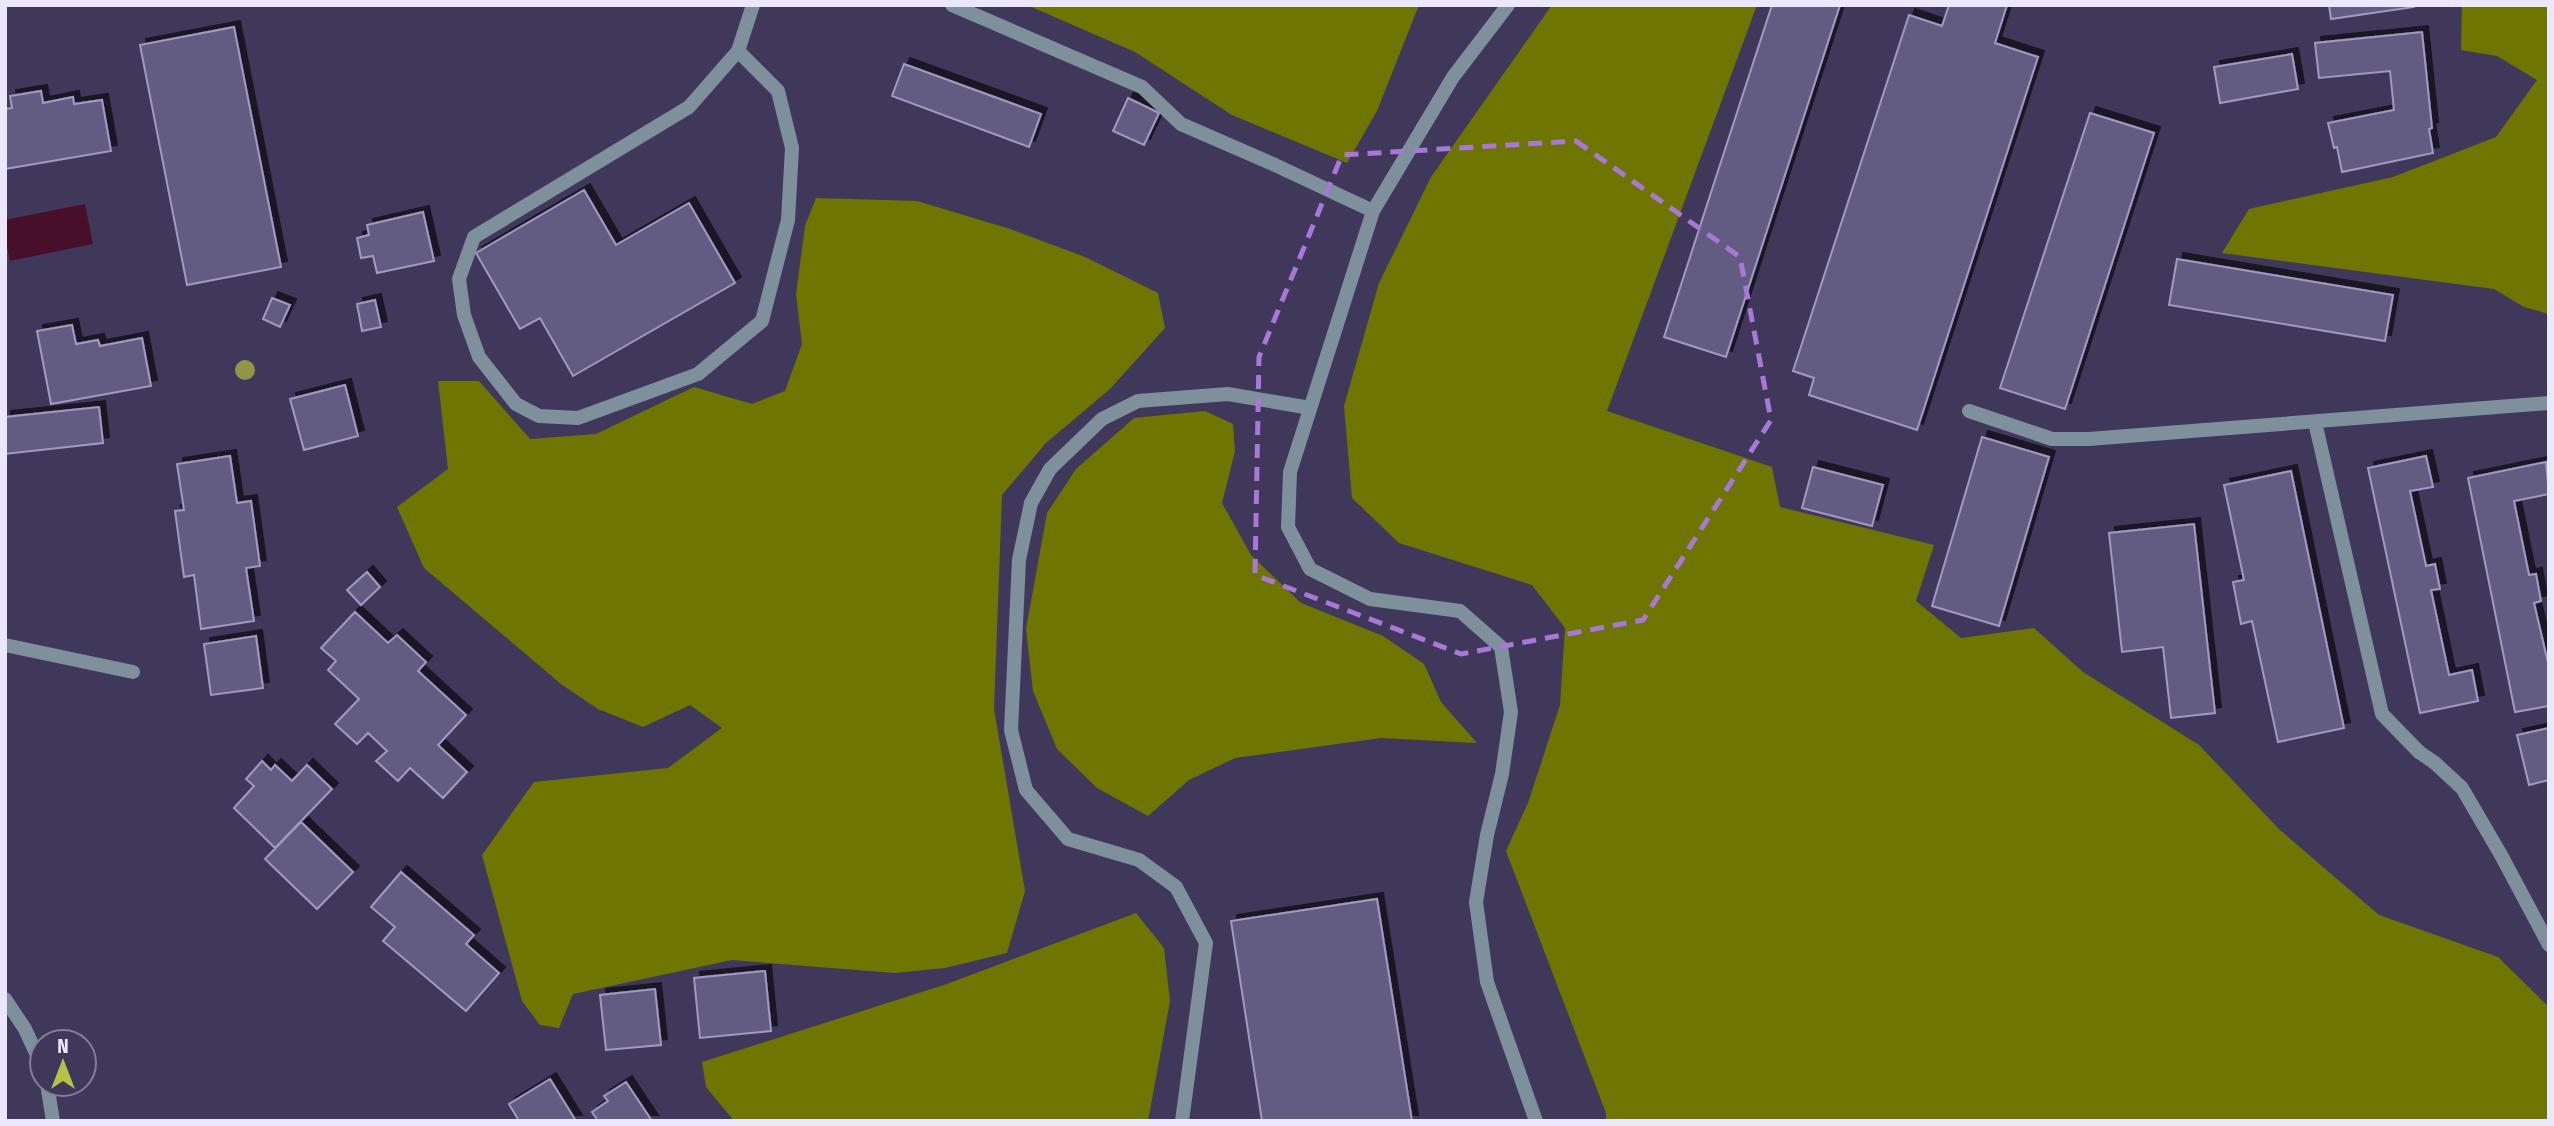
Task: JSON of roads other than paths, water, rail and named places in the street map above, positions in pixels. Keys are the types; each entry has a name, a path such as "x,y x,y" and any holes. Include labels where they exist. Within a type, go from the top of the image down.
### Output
{"street":[{"path":"738,51 778,91 792,148 788,220 762,321 698,374 579,418 539,416 516,404 479,357 464,315 459,279 474,237 690,107 738,51 754,5"},
{"path":"952,5 1142,87 1181,124 1275,164 1373,211"},
{"path":"1508,5 1453,76 1373,211 1290,472 1288,527 1310,569 1370,599 1460,611 1502,647 1511,712 1502,774 1487,835 1476,902 1487,982 1536,1121"},
{"path":"1182,1121 1206,943 1175,887 1139,860 1068,839 1026,790 1011,730 1019,560 1031,503 1050,469 1102,419 1138,401 1228,394 1310,408"},
{"path":"1969,411 2052,439 2088,439 2549,403"},
{"path":"2315,422 2382,714 2419,752 2462,788 2549,945"},
{"path":"5,645 133,671"},
{"path":"5,999 28,1036"},
{"path":"49,1098 53,1121"}]}
